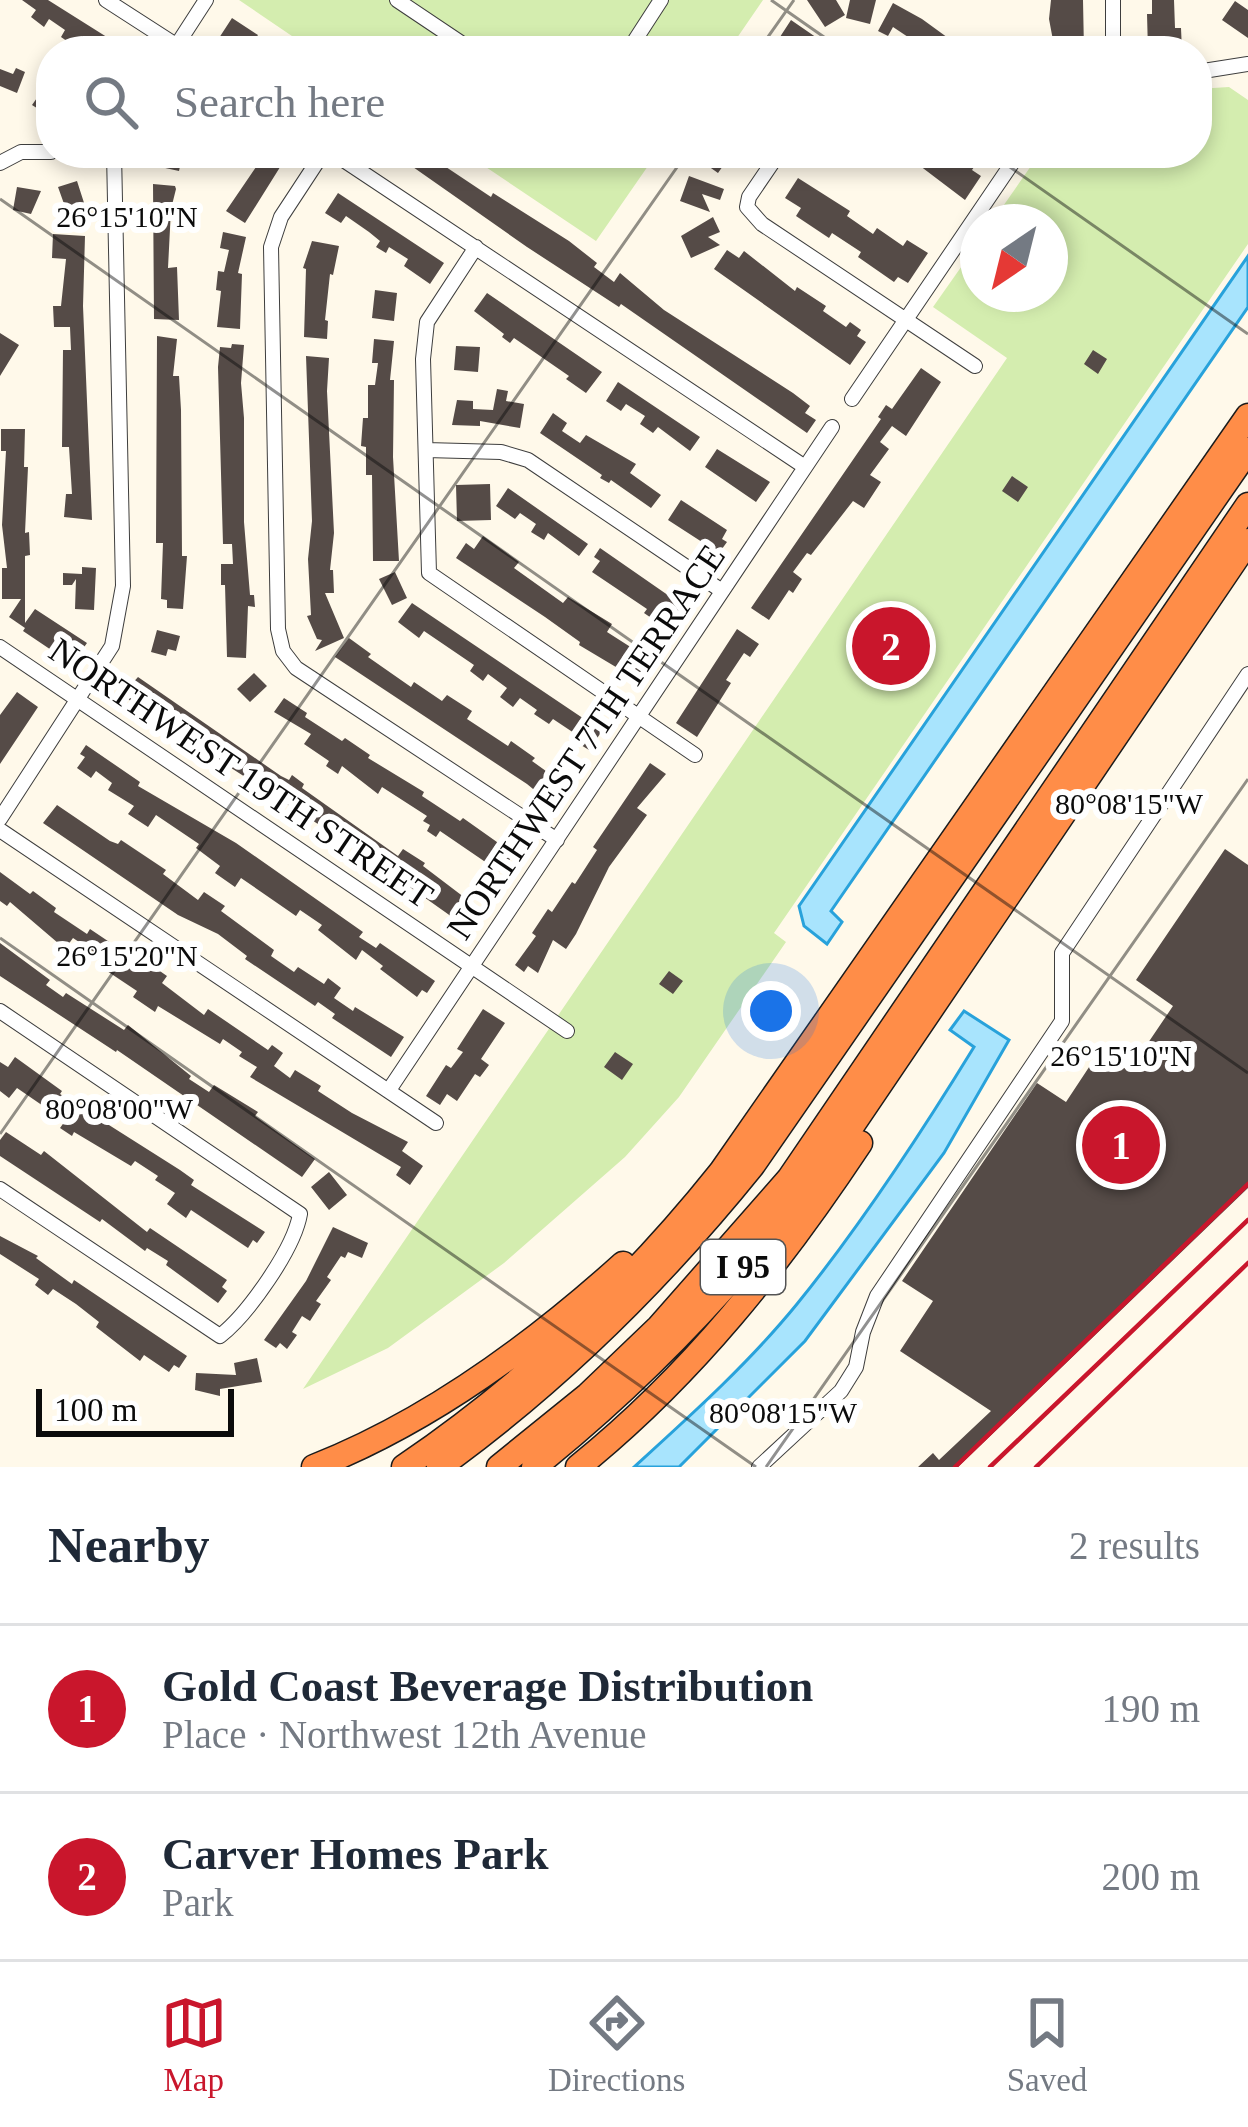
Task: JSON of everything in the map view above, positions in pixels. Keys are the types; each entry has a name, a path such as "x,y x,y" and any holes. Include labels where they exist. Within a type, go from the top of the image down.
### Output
{"highway":[{"name":"I 95","path":"404,1467 486,1407 582,1324 661,1244 722,1172 1248,416"},
{"path":"439,1467 519,1406 609,1326 692,1239 752,1166 1248,450"},
{"path":"500,1467 588,1395 659,1327 789,1179 1248,505"},
{"name":"I 95","path":"533,1467 659,1357 759,1250 818,1175 1248,541"},
{"path":"580,1466 670,1387 779,1261 874,1121 914,1034"},
{"path":"314,1467 402,1426 505,1359 614,1272 722,1172"}],"street":[{"path":"106,0 159,36"},
{"path":"185,36 206,0"},
{"path":"397,0 450,36"},
{"path":"422,17 434,0"},
{"path":"638,36 662,0"},
{"path":"1113,0 1114,36"},
{"path":"1212,70 1248,64"},
{"path":"0,163 21,152 36,152"},
{"path":"0,818 112,646 123,586 114,168"},
{"path":"313,168 281,217 271,247 278,629 283,651 296,668 557,840"},
{"path":"356,168 805,467"},
{"path":"769,168 747,207 762,224 975,366"},
{"path":"851,399 1008,168"},
{"path":"476,247 427,322 423,359 429,572 695,755"},
{"name":"NORTHWEST 7TH TERRACE","path":"389,1090 832,428"},
{"path":"426,451 501,452 529,460 722,591"},
{"name":"NORTHWEST 19TH STREET","path":"0,646 567,1031"},
{"path":"759,1467 841,1390 856,1366 877,1296 1062,1021 1062,953 1248,674"},
{"path":"0,830 436,1123"},
{"path":"0,1010 300,1214 297,1232 237,1323 220,1336 0,1189"}],"green space":[{"path":"239,0 763,0 738,36 292,36"},
{"path":"1229,87 1248,100 1248,244 774,933 786,942 679,1097 625,1157 504,1263 388,1348 303,1389 1007,358 933,307 960,269 960,312 1068,312 1068,204 1005,204 1030,168 1212,168 1212,88"},
{"path":"487,168 647,168 596,241"}],"water":[{"path":"1248,256 1248,307 831,911 842,922 827,944 804,926 799,906"},
{"path":"964,1011 1009,1040 944,1153 805,1341 679,1467 634,1467 759,1347 844,1242 974,1047 950,1030"}],"building":[{"path":"22,0 48,0 105,36 62,36 65,30 49,19 44,27 31,17 36,10"},
{"path":"807,0 836,0 845,15 825,27"},
{"path":"850,0 876,0 870,24 846,18"},
{"path":"1051,0 1083,0 1084,36 1052,36"},
{"path":"1152,0 1174,0 1175,28 1181,28 1181,36 1148,36 1147,14 1152,14"},
{"path":"1235,1 1248,10 1248,38 1222,20"},
{"path":"893,3 945,36 906,36 893,27 888,36 878,31"},
{"path":"232,18 258,35 257,36 220,36"},
{"path":"791,20 814,36 781,36"},
{"path":"16,68 25,72 17,93 0,86 0,69 13,74"},
{"path":"255,168 279,168 245,223 226,211"},
{"path":"414,168 448,168 491,197 493,193 569,241 614,282 620,273 664,310 793,393 810,406 805,413 816,420 807,433 621,304 619,307"},
{"path":"923,168 973,168 981,176 965,200"},
{"path":"689,176 724,189 720,200 702,194 710,212 680,201"},
{"path":"798,178 850,211 847,216 873,234 877,228 903,246 907,240 928,253 908,283 898,277 894,282 858,257 861,252 796,216 801,208 785,198"},
{"path":"77,181 86,209 68,215 58,187"},
{"path":"153,184 176,189 168,268 177,267 179,320 154,319"},
{"path":"17,187 41,191 31,214 13,210"},
{"path":"338,193 444,263 430,284 404,266 408,259 389,247 386,253 376,247 380,241 346,216 341,223 325,213"},
{"path":"713,217 720,232 708,237 720,245 691,258 681,236"},
{"path":"223,232 246,237 238,273 242,274 240,329 217,327 218,271 224,272 229,250 220,248"},
{"path":"53,234 85,236 83,306 92,520 64,517 66,494 72,494 69,447 62,447 63,350 71,350 70,327 54,327 53,306 61,306 66,259 52,258"},
{"path":"312,241 339,246 330,274 327,339 304,337 303,268"},
{"path":"727,250 739,258 744,251 795,291 797,287 826,306 823,311 846,327 850,322 861,330 857,336 866,342 850,365 714,269"},
{"path":"375,290 397,293 394,321 372,318"},
{"path":"487,293 602,372 586,393 514,338 510,343 474,311"},
{"path":"0,333 19,345 0,376"},
{"path":"157,336 177,339 173,376 179,376 182,556 187,556 183,609 167,608 167,600 161,599 163,543 156,543"},
{"path":"374,339 394,341 390,380 394,380 399,561 373,561 372,475 366,475 366,447 361,446 363,418 368,418 368,385 375,385 378,363 372,363"},
{"path":"232,344 244,345 244,522 255,607 248,606 246,658 227,657 225,585 221,585 221,564 233,564 232,544 223,544 218,367 220,347 231,348"},
{"path":"456,346 480,347 478,372 454,370"},
{"path":"1093,350 1107,359 1098,374 1084,364"},
{"path":"306,356 329,358 334,593 325,593 344,638 315,651 322,640 317,639 307,616 311,615 312,521"},
{"path":"921,368 941,382 906,436 892,426 880,442 889,449 870,475 881,482 864,508 853,501 811,555 807,553 793,572 802,579 769,620 751,608 886,405 892,409"},
{"path":"618,382 700,437 690,451 658,427 653,433 640,424 645,416 626,404 621,411 606,401"},
{"path":"497,389 508,391 506,401 524,404 520,428 480,421 480,426 452,425 457,400 473,401 473,409 493,410"},
{"path":"553,413 567,423 562,431 580,443 586,435 636,464 630,473 661,495 651,508 611,480 600,478 602,475 540,433"},
{"path":"1,429 25,429 25,533 29,532 30,555 25,556 25,623 35,609 87,643 72,664 9,617 21,599 2,599 2,568 7,568 2,525 6,451 1,451"},
{"path":"717,449 770,482 756,502 705,467"},
{"path":"1012,476 1028,487 1018,502 1002,491"},
{"path":"490,484 491,520 457,521 456,485"},
{"path":"508,488 588,544 579,556 548,533 544,540 531,532 536,524 520,513 515,519 496,506"},
{"path":"681,500 727,530 722,539 727,542 719,553 668,520"},
{"path":"483,536 519,562 514,568 563,603 568,597 612,624 607,632 643,655 638,663 649,670 641,682 579,645 456,558 466,543 474,549"},
{"path":"600,548 685,607 678,618 672,614 663,626 644,613 647,609 592,572 600,561 594,557"},
{"path":"82,567 96,568 94,610 75,609 76,579 72,585 63,585 63,573 82,574"},
{"path":"395,572 407,598 392,605 379,579"},
{"path":"412,603 602,731 589,750 576,742 580,737 553,719 549,724 520,698 513,707 500,697 507,688 488,674 483,681 470,671 474,665 424,631 419,638 398,622"},
{"path":"737,629 759,644 750,657 744,653 726,680 731,683 697,737 676,723"},
{"path":"157,630 180,636 176,651 168,649 166,656 151,652"},
{"path":"349,638 411,687 414,682 442,701 447,695 472,711 467,719 535,758 532,761 564,784 550,803 335,657"},
{"path":"254,673 267,686 250,702 237,689"},
{"path":"138,677 281,776 289,780 292,775 304,784 302,788 398,856 403,849 425,863 477,907 473,913 478,917 469,929 211,755 214,751 196,739 192,743 122,695"},
{"path":"17,692 38,707 0,764 0,715"},
{"path":"284,698 307,713 305,717 342,741 345,738 424,792 422,796 514,854 500,872 440,831 436,837 427,831 430,825 423,821 427,816 382,787 378,794 342,766 338,774 326,766 329,761 304,744 311,734 274,712"},
{"path":"86,745 140,782 138,786 236,843 363,932 359,937 376,948 380,943 435,981 427,993 422,990 417,997 362,950 356,960 300,910 296,916 241,878 235,887 215,873 220,866 196,848 199,844 156,815 148,827 128,814 134,806 108,790 112,783 96,771 91,778 77,768"},
{"path":"650,763 666,774 637,808 647,815 609,867 576,934 566,949 553,940 538,973 528,966 524,972 515,965 536,936 532,933 548,909 552,912 575,884 597,850 593,847"},
{"path":"57,805 110,841 118,844 121,840 166,870 163,874 198,900 204,892 225,906 221,911 274,950 271,956 294,972 298,967 324,984 328,978 341,988 334,998 404,1037 391,1057 332,1018 335,1014 318,1002 315,1006 245,959 218,934 178,915 43,823"},
{"path":"1225,849 1248,865 1248,1188 958,1467 918,1467 933,1453 939,1460 991,1411 900,1351 933,1301 902,1281 1037,1083 1066,1102 1099,1052 1129,1071 1173,1006 1136,980"},
{"path":"0,872 30,894 33,891 87,934 90,929 167,976 162,983 204,1015 208,1009 268,1050 272,1045 283,1053 274,1066 290,1078 295,1070 352,1113 408,1142 402,1151 423,1166 410,1185 396,1175 401,1167 250,1077 257,1067 239,1056 242,1052 158,1006 155,1012 133,997 137,991 107,971 112,964 73,938 65,949 10,902 7,906 0,901"},
{"path":"0,943 50,980 46,985 63,997 66,993 124,1030 128,1025 189,1079 209,1092 214,1085 258,1112 255,1116 315,1159 302,1177 0,976"},
{"path":"669,971 683,981 673,994 659,984"},
{"path":"483,1009 505,1023 481,1059 489,1065 480,1077 475,1074 457,1101 447,1094 440,1105 426,1096 446,1065 451,1068 463,1052 457,1049"},
{"path":"615,1052 633,1064 622,1080 604,1067"},
{"path":"15,1057 60,1094 180,1170 194,1180 191,1185 265,1232 257,1243 253,1240 248,1248 191,1210 186,1218 167,1204 175,1193 155,1180 158,1176 135,1161 131,1166 74,1132 72,1136 60,1128 65,1121 17,1088 9,1098 0,1091 0,1062 8,1067"},
{"path":"6,1132 41,1155 44,1151 147,1232 150,1228 227,1280 222,1287 227,1291 218,1303 166,1265 168,1261 145,1251 0,1156 0,1140"},
{"path":"329,1172 347,1195 329,1210 311,1187"},
{"path":"333,1227 368,1243 362,1258 348,1252 345,1258 341,1256 310,1321 302,1316 287,1349 280,1343 276,1348 264,1340 306,1281"},
{"path":"0,1236 38,1256 72,1284 74,1280 187,1356 179,1368 174,1365 169,1372 144,1355 140,1361 96,1327 99,1322 76,1304 53,1289 48,1295 35,1285 39,1279 0,1254"},
{"path":"257,1358 262,1382 220,1389 220,1396 195,1390 196,1373 236,1375 234,1363"}],"railway":[{"path":"955,1467 1248,1184"},
{"path":"990,1467 1248,1220"},
{"path":"1036,1467 1248,1263"}],"place":[{"name":"Carver Homes Park","path":"891,646"},
{"name":"Gold Coast Beverage Distribution","path":"1121,1145"}]}
